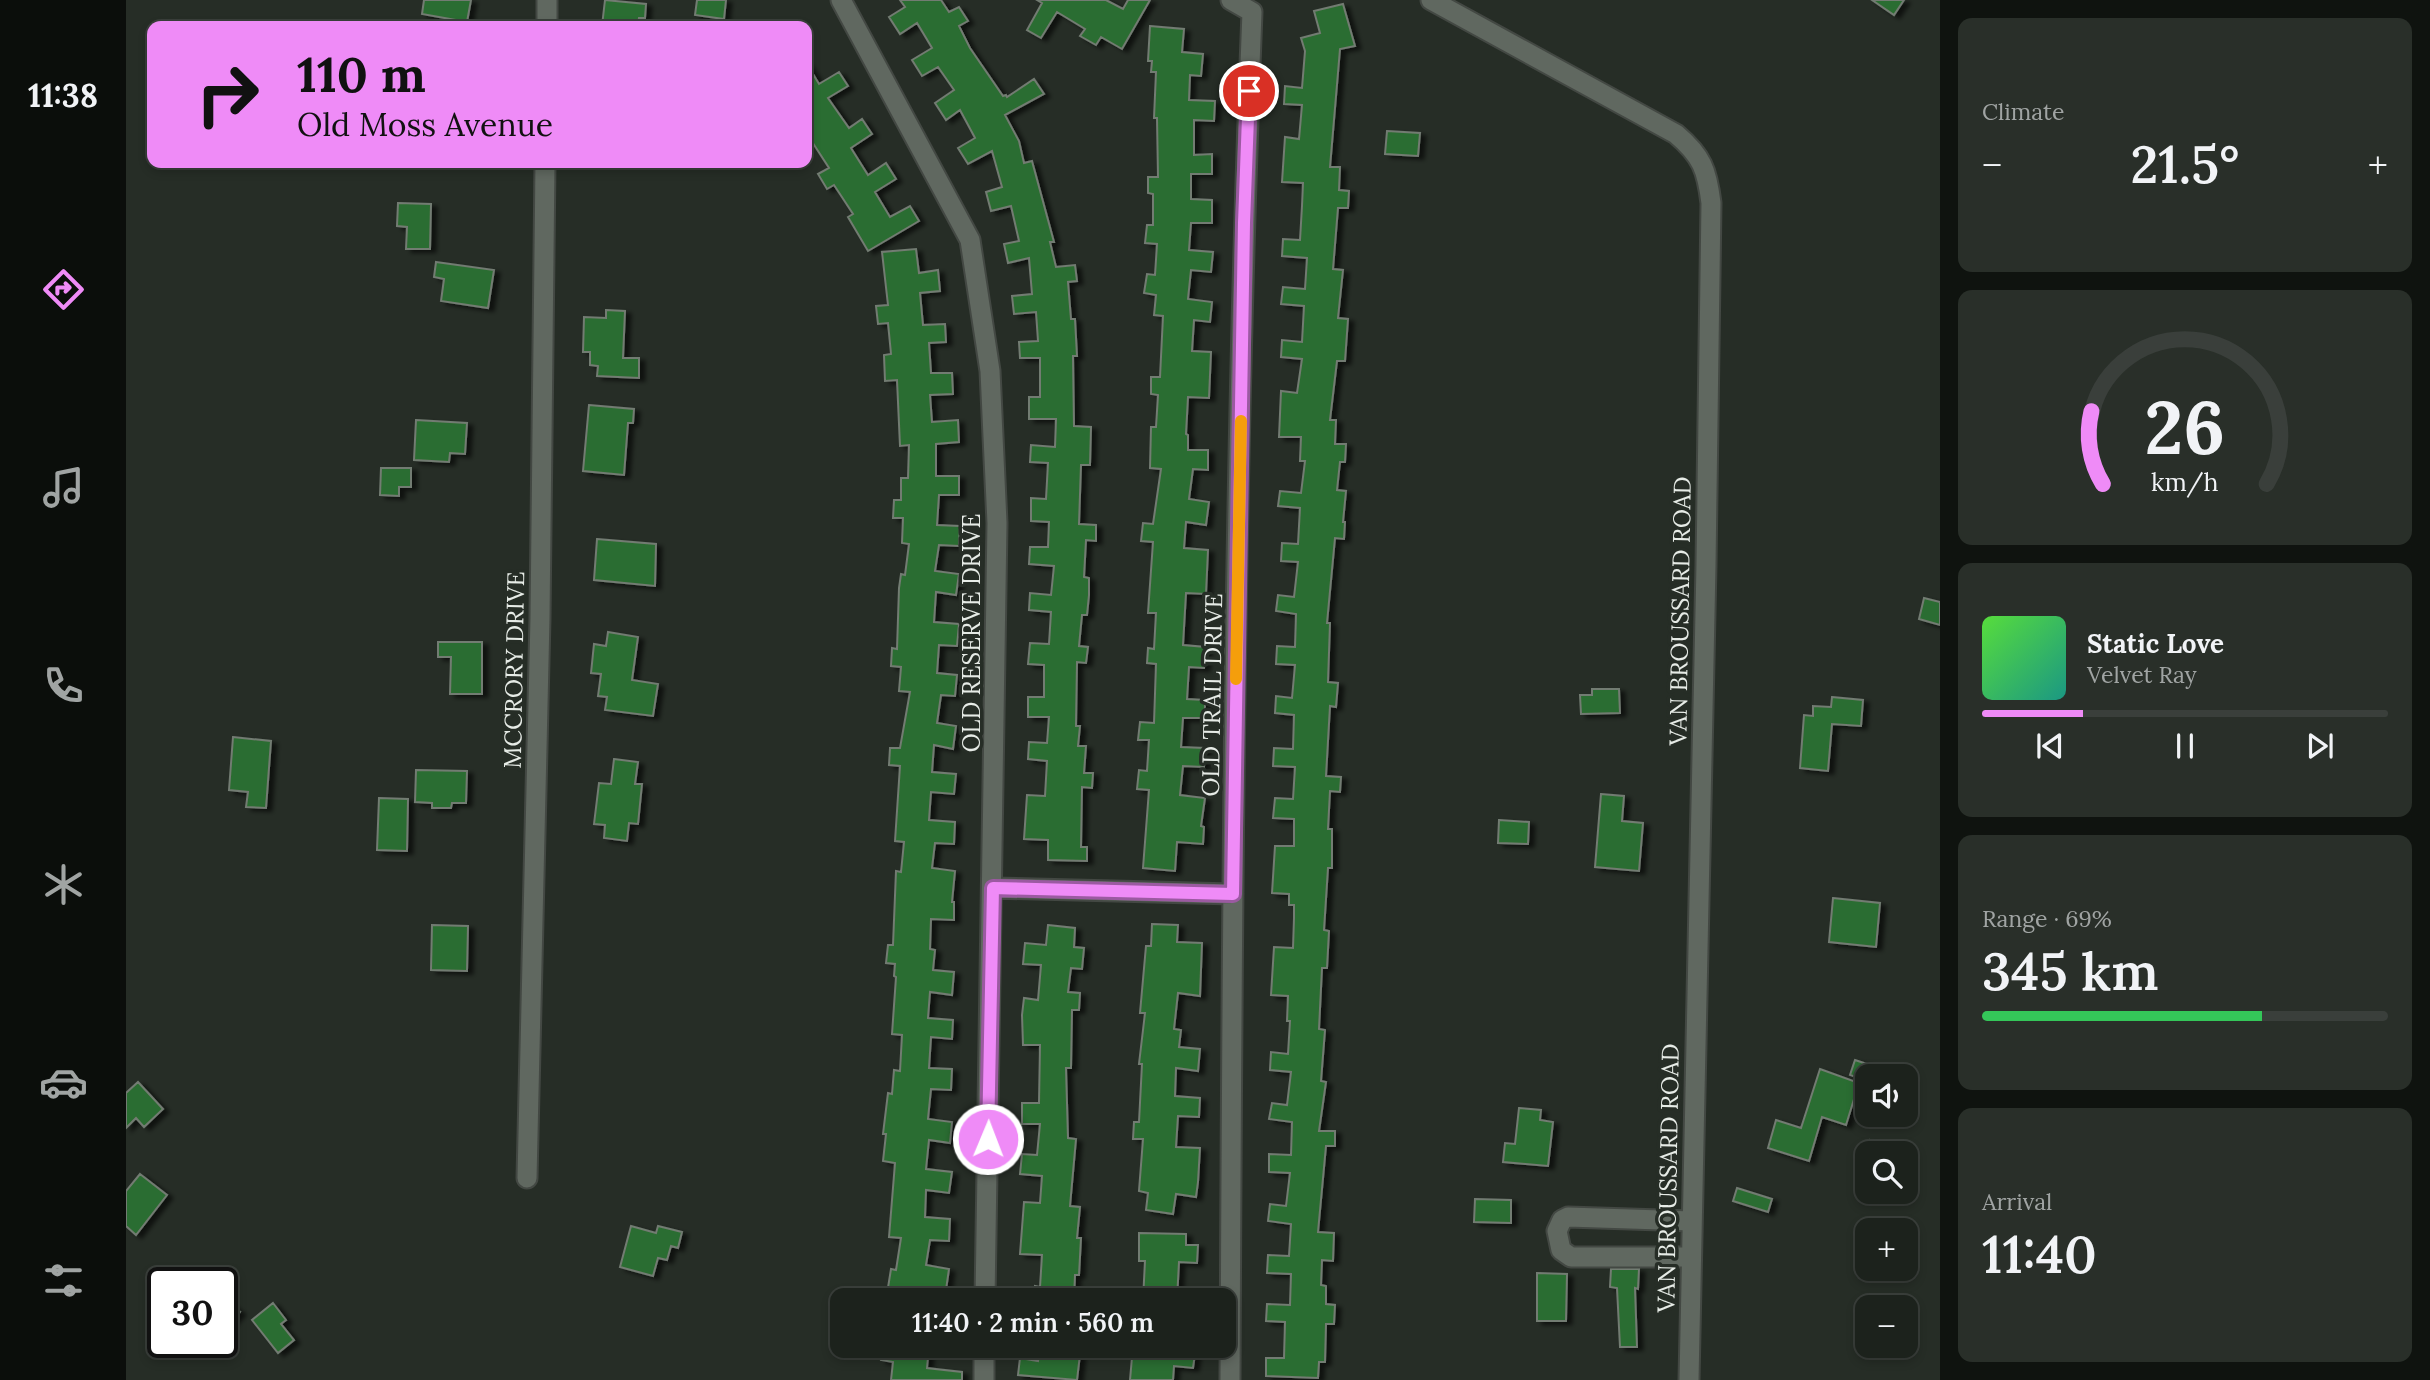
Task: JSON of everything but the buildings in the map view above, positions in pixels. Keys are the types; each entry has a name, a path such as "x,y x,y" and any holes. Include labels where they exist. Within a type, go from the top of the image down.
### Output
{"street":[{"path":"547,0 547,21"},
{"name":"OLD RESERVE DRIVE","path":"841,0 970,240 990,371 997,523 985,1288"},
{"name":"OLD TRAIL DRIVE","path":"1230,1380 1233,894 1244,223 1252,12 1231,0"},
{"name":"VAN BROUSSARD ROAD","path":"1431,0 1676,134 1703,164 1708,178 1711,203 1706,565 1689,1380"},
{"name":"MCCRORY DRIVE","path":"527,1178 540,618 545,168"},
{"path":"993,888 1233,894"},
{"path":"1691,1257 1571,1257 1561,1250 1557,1231 1562,1220 1568,1217 1692,1221"},
{"path":"984,1358 984,1380"}],"slow traffic":[{"path":"1236,679 1241,421"}],"route":[{"path":"988,1139 993,888 1233,894 1244,223 1249,91"}]}
